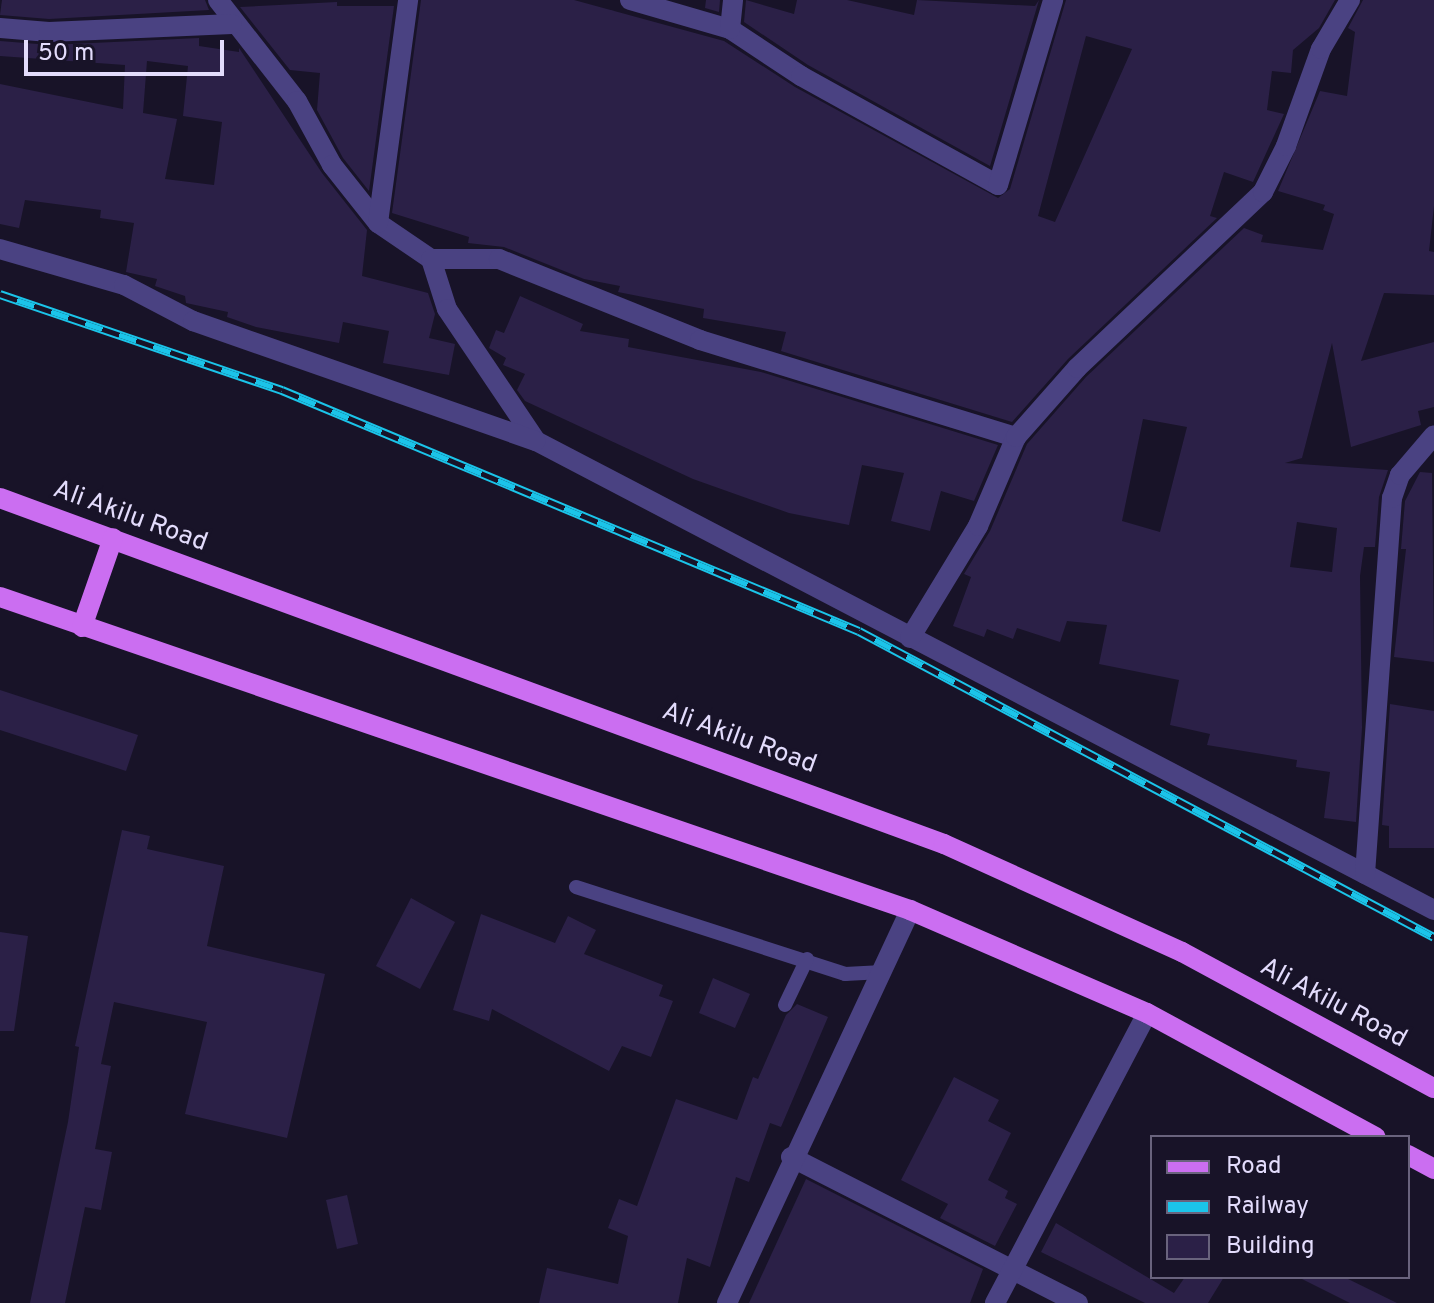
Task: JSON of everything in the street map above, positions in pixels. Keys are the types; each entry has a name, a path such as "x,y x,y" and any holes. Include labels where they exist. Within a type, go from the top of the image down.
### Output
{"main road":[{"name":"Ali Akilu Road","path":"0,498 944,844 1182,952 1434,1088"},
{"path":"82,627 113,538"},
{"path":"0,597 910,910 1147,1013 1371,1135"},
{"path":"1410,1156 1434,1169"}],"street":[{"path":"218,0 232,24 297,101 332,165 378,223 431,259 499,259 700,340 1016,437"},
{"path":"378,223 408,0"},
{"path":"630,0 730,29 801,76 998,185 1053,0"},
{"path":"730,29 733,0"},
{"path":"910,638 978,526 1016,437 1077,368 1263,192 1286,146 1321,49 1350,0"},
{"path":"0,28 49,32 232,24"},
{"path":"0,249 124,285 193,321 536,441 1434,910"},
{"path":"431,259 447,309 536,441"},
{"path":"1365,874 1392,498 1400,475 1434,435"},
{"path":"727,1303 791,1157 883,972 910,910"},
{"path":"995,1303 1147,1013"},
{"path":"791,1157 1078,1303"}],"lane":[{"path":"576,887 859,976 883,972"},
{"path":"785,1005 807,959"}],"building":[{"path":"2,0 205,0 209,10 49,19 0,15"},
{"path":"421,0 574,0 724,41 795,87 998,198 1010,189 1066,0 1335,0 1319,28 1293,50 1291,73 1272,71 1267,110 1284,114 1253,182 1224,172 1210,216 1217,218 1068,359 1012,422 781,351 786,332 703,318 704,309 618,292 620,286 584,279 504,247 468,243 469,237 392,213","holes":["1086,36 1132,49 1055,222 1038,216"]},
{"path":"706,0 720,0 719,12 705,8"},
{"path":"746,0 794,14 797,0 847,0 914,15 917,0 1035,6 1039,0 990,166 808,65 744,22"},
{"path":"1363,0 1434,0 1434,206 1429,251 1434,252 1434,295 1384,293 1361,361 1434,342 1434,407 1418,411 1421,425 1351,447 1332,343 1302,458 1285,463 1388,470 1379,497 1375,547 1364,547 1360,576 1362,728 1356,822 1324,818 1330,772 1296,767 1297,760 1207,745 1210,734 1170,725 1179,680 1099,664 1107,625 1067,621 1060,642 1017,628 1013,639 987,629 984,637 953,626 971,577 964,574 990,531 1027,444 1086,377 1244,228 1263,235 1261,242 1323,250 1334,214 1323,210 1325,205 1278,191 1320,91 1347,96 1355,32 1348,28","holes":["1143,419 1187,427 1160,532 1122,521","1297,522 1337,528 1332,572 1290,567"]},
{"path":"337,2 337,6 394,6 369,191 343,158 317,110 320,73 290,70 240,7"},
{"path":"199,38 199,46 239,52 239,48 322,173 367,230 362,276 428,293 435,314 429,338 455,344 449,375 383,363 389,331 343,322 339,343 256,327 227,317 228,312 186,303 185,296 155,286 157,279 126,272 134,223 100,218 101,210 25,200 19,228 0,224 0,84 123,109 125,65 0,56 0,41 50,45","holes":["147,61 188,66 183,116 222,122 214,185 165,179 177,119 143,113"]},
{"path":"520,296 583,324 580,331 629,339 628,347 761,372 998,445 974,501 941,491 930,531 891,521 904,473 862,465 849,525 789,513 693,479 525,401 517,390 525,374 503,365 506,358 489,348 496,330 504,333"},
{"path":"1420,472 1432,473 1434,662 1394,657 1406,549 1401,549 1405,501"},
{"path":"0,690 138,735 126,771 0,730"},
{"path":"1390,704 1434,711 1434,848 1389,848 1389,826 1382,825"},
{"path":"122,830 150,836 147,849 224,866 207,946 325,974 287,1138 185,1114 207,1022 114,1002 101,1064 111,1066 95,1149 112,1152 101,1210 85,1207 65,1303 30,1303 68,1122 79,1047 75,1046"},
{"path":"411,898 455,922 420,989 376,966"},
{"path":"481,914 555,943 568,916 596,930 584,954 663,985 659,996 673,1001 651,1057 622,1046 609,1071 492,1009 489,1021 453,1010"},
{"path":"0,932 28,936 14,1031 0,1031"},
{"path":"713,978 750,994 735,1028 699,1013"},
{"path":"797,1004 828,1017 781,1127 770,1123 749,1182 736,1177 710,1267 687,1258 678,1303 539,1303 547,1268 618,1284 628,1236 608,1228 619,1199 637,1206 676,1099 737,1120 753,1077 758,1079 786,1015"},
{"path":"954,1077 999,1100 988,1121 1011,1133 988,1180 1008,1191 1005,1198 1017,1204 995,1246 940,1218 948,1204 901,1180"},
{"path":"806,1179 983,1269 970,1303 749,1303"},
{"path":"347,1195 358,1244 337,1249 326,1200"},
{"path":"1056,1223 1174,1293 1184,1279 1223,1279 1208,1303 1145,1303 1041,1252"},
{"path":"1302,1279 1348,1279 1397,1303 1350,1303"}],"railway":[{"path":"0,294 282,390 859,631 1434,937"}]}
